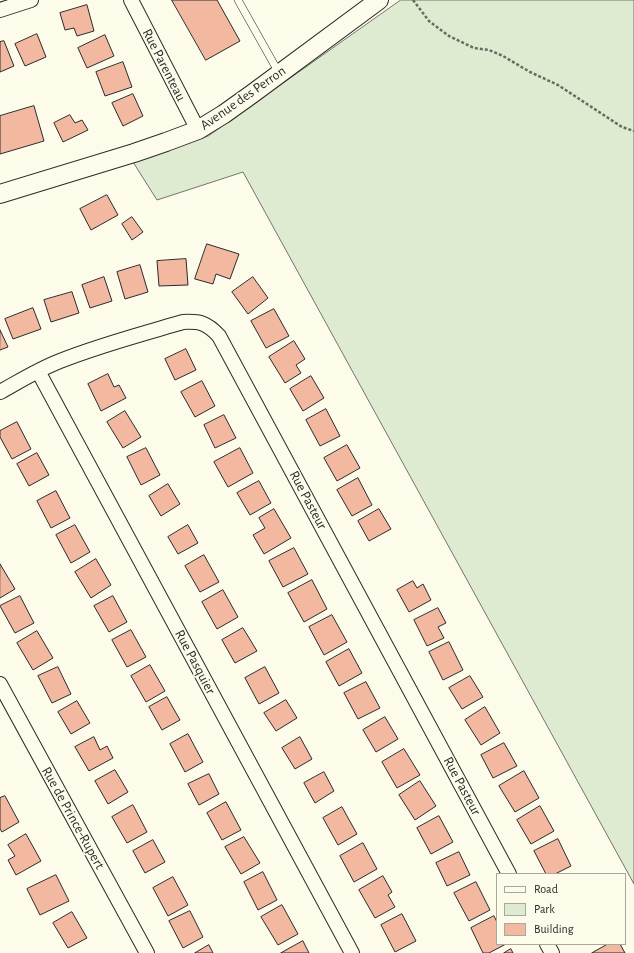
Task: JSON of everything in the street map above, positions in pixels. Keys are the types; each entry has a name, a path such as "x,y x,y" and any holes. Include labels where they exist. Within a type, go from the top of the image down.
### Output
{"street":[{"path":"0,10 31,0"},
{"name":"Rue Parenteau","path":"131,0 198,130"},
{"name":"Avenue des Perron","path":"0,194 134,153 198,130 224,114 379,0"},
{"name":"Rue Pasteur","path":"0,392 38,371 96,348 183,322 194,322 213,328 220,336 508,873"},
{"name":"Rue Pasquier","path":"38,371 352,953"},
{"name":"Rue de Prince-Rupert","path":"0,684 147,953"}],"lane":[{"path":"238,0 279,73"}],"path":[{"path":"413,0 429,21 449,36 474,48 489,50 503,56 530,72 558,85 622,127 634,131"}],"green space":[{"path":"401,0 634,0 634,884 243,172 157,200 133,162 208,136"}],"building":[{"path":"172,0 217,0 240,41 206,60"},
{"path":"87,5 94,31 77,36 74,28 65,30 60,13"},
{"path":"37,34 46,57 25,66 15,44"},
{"path":"105,35 114,56 87,68 78,48"},
{"path":"4,41 14,66 0,72 0,42"},
{"path":"123,62 132,87 105,96 96,72"},
{"path":"133,94 143,116 123,126 112,103"},
{"path":"34,106 44,141 0,154 0,116"},
{"path":"70,115 75,123 82,120 88,130 63,142 54,123"},
{"path":"107,195 118,215 91,230 80,209"},
{"path":"132,217 143,232 132,240 122,224"},
{"path":"207,244 239,254 230,279 216,274 213,284 195,279"},
{"path":"186,259 188,285 159,286 157,261"},
{"path":"140,265 148,292 125,299 117,272"},
{"path":"104,277 112,301 90,308 82,285"},
{"path":"253,277 268,298 248,314 232,292"},
{"path":"72,292 79,313 51,322 44,300"},
{"path":"33,308 41,329 13,339 5,319"},
{"path":"274,309 289,336 266,348 251,321"},
{"path":"0,330 8,347 0,350"},
{"path":"294,341 305,359 296,365 301,373 285,383 269,357"},
{"path":"186,349 196,370 175,380 165,359"},
{"path":"108,374 114,387 119,385 126,398 101,411 88,384"},
{"path":"311,376 324,398 303,411 290,389"},
{"path":"202,381 215,406 195,417 181,392"},
{"path":"326,409 340,436 320,446 306,420"},
{"path":"125,411 141,437 123,448 107,422"},
{"path":"224,415 236,438 215,448 204,425"},
{"path":"17,422 31,449 12,459 0,437 0,431"},
{"path":"347,445 360,468 337,481 324,458"},
{"path":"146,448 160,475 141,485 127,457"},
{"path":"240,448 253,473 228,487 214,462"},
{"path":"37,453 49,475 29,486 17,464"},
{"path":"358,478 372,505 352,516 337,490"},
{"path":"259,481 271,503 250,515 237,493"},
{"path":"168,484 180,504 161,516 149,496"},
{"path":"56,491 70,518 51,528 37,501"},
{"path":"274,509 291,538 264,554 253,535 265,528 259,518"},
{"path":"379,509 391,529 369,541 358,521"},
{"path":"75,525 90,552 71,563 56,535"},
{"path":"188,525 198,543 178,554 168,537"},
{"path":"294,548 308,574 283,587 269,561"},
{"path":"204,555 219,582 200,592 185,566"},
{"path":"96,559 111,585 91,598 75,572"},
{"path":"0,564 15,589 0,598"},
{"path":"312,580 327,609 304,622 288,593"},
{"path":"413,581 417,588 423,584 431,600 409,612 397,590"},
{"path":"223,590 238,617 217,629 202,602"},
{"path":"20,596 34,623 15,633 0,606"},
{"path":"113,596 127,622 109,632 94,606"},
{"path":"438,608 446,623 438,627 444,638 427,646 414,620"},
{"path":"332,615 347,642 324,655 309,627"},
{"path":"243,628 257,651 235,663 222,640"},
{"path":"131,630 146,657 127,667 112,640"},
{"path":"37,631 53,658 33,670 17,643"},
{"path":"449,642 463,670 443,680 429,652"},
{"path":"349,649 362,673 339,686 326,662"},
{"path":"150,665 165,691 146,702 131,676"},
{"path":"58,667 71,694 52,703 38,676"},
{"path":"265,667 279,693 259,704 245,678"},
{"path":"470,676 483,697 462,709 449,688"},
{"path":"366,682 380,708 358,719 344,693"},
{"path":"167,697 180,720 162,730 149,707"},
{"path":"286,700 297,718 276,731 264,713"},
{"path":"77,701 90,723 71,734 58,712"},
{"path":"485,707 500,733 481,745 465,720"},
{"path":"385,717 398,739 376,752 363,730"},
{"path":"188,734 203,762 185,772 170,744"},
{"path":"94,737 100,750 107,746 113,758 89,771 75,747"},
{"path":"300,737 312,759 295,769 282,748"},
{"path":"504,743 517,766 493,778 481,755"},
{"path":"404,749 420,775 397,788 382,762"},
{"path":"115,770 128,792 108,804 95,781"},
{"path":"524,771 539,798 515,812 499,786"},
{"path":"324,772 334,791 315,803 304,783"},
{"path":"209,774 219,794 199,805 188,784"},
{"path":"420,781 436,806 415,820 399,795"},
{"path":"5,796 19,822 2,832 0,829 0,798"},
{"path":"226,802 241,830 222,840 207,813"},
{"path":"133,805 147,832 127,843 112,817"},
{"path":"540,806 554,831 531,844 517,820"},
{"path":"342,807 357,834 338,845 323,818"},
{"path":"439,816 453,842 431,854 417,828"},
{"path":"26,834 41,861 16,875 8,860 15,856 8,845"},
{"path":"244,837 260,863 241,874 225,847"},
{"path":"558,839 571,866 557,873 545,873 534,851"},
{"path":"153,840 165,862 145,873 133,851"},
{"path":"363,843 377,869 354,882 340,856"},
{"path":"459,852 470,875 447,886 436,863"},
{"path":"263,872 277,900 258,910 244,882"},
{"path":"56,875 69,901 40,915 27,889"},
{"path":"383,876 392,892 388,895 395,907 375,918 359,890"},
{"path":"173,877 188,905 168,916 153,888"},
{"path":"476,882 490,910 469,921 454,893"},
{"path":"282,905 298,934 278,945 261,917"},
{"path":"190,911 203,937 183,948 169,921"},
{"path":"72,912 87,938 68,948 53,923"},
{"path":"402,914 416,941 395,952 381,925"},
{"path":"494,916 496,920 496,945 504,945 489,953 483,953 471,928"},
{"path":"303,941 309,953 281,953"},
{"path":"209,945 213,953 195,953"},
{"path":"606,945 621,945 625,953 592,953"},
{"path":"511,949 513,953 504,953"}]}
